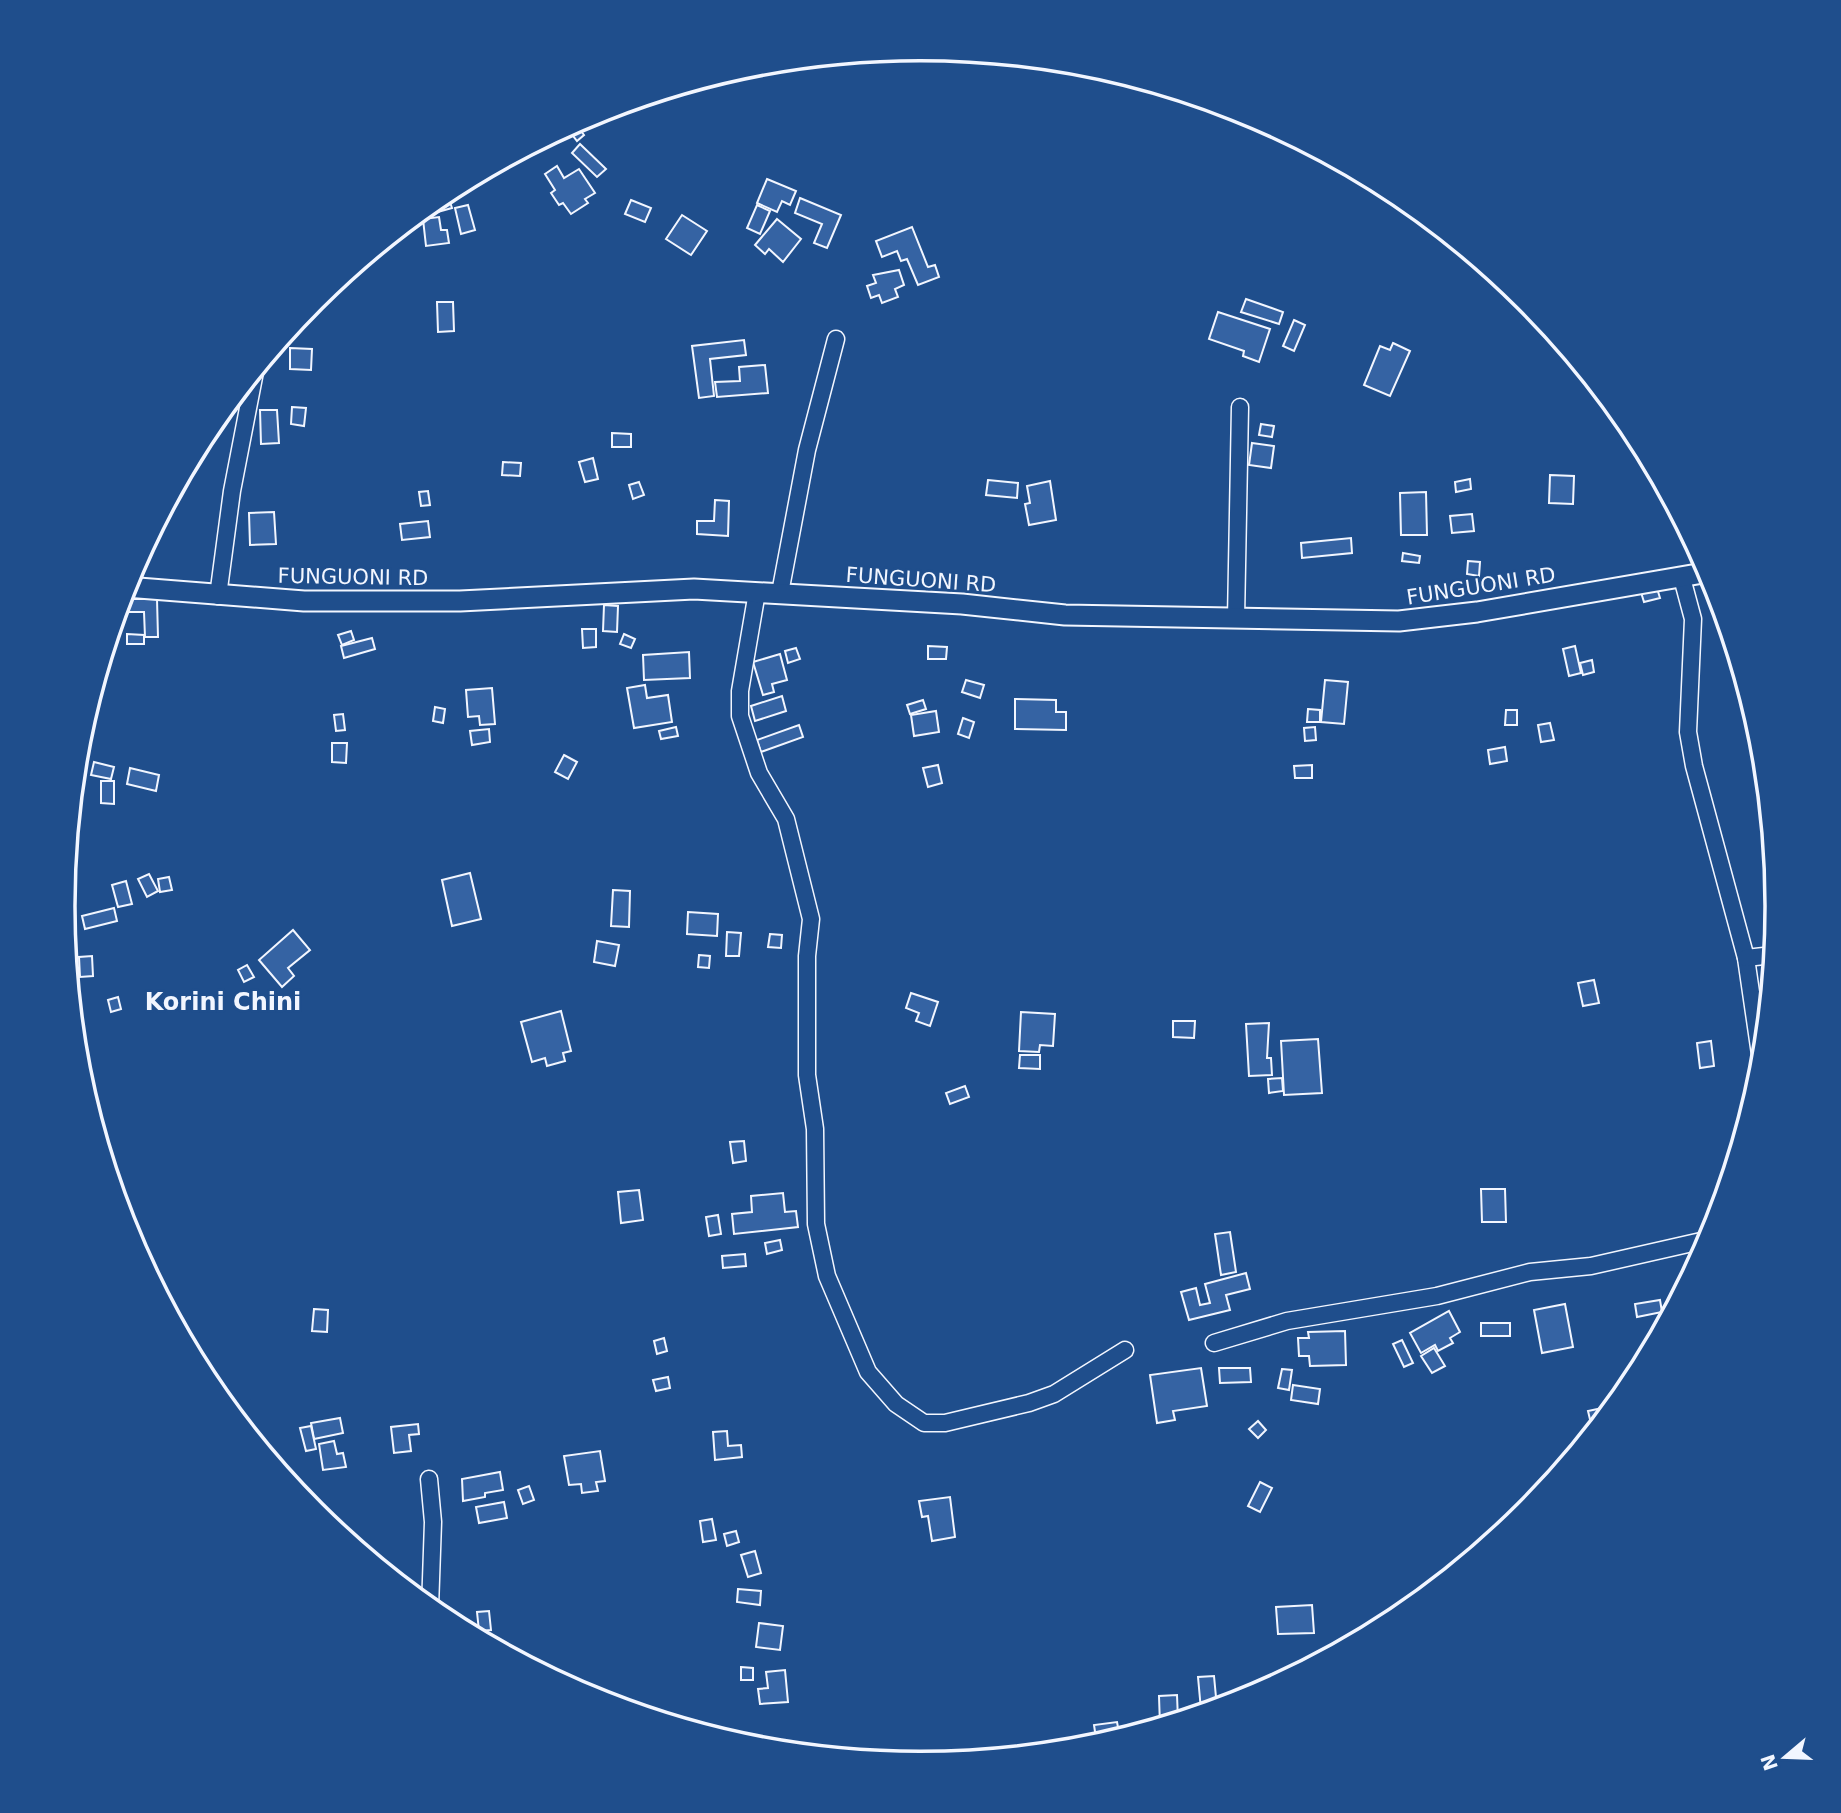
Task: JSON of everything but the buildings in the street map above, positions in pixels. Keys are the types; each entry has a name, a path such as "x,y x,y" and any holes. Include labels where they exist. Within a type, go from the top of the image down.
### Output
{"street":[{"path":"780,593 807,450 836,339"},
{"path":"218,596 232,491 251,390"},
{"path":"1236,619 1240,407"},
{"name":"FUNGUONI RD","path":"138,588 304,601 460,601 694,589 962,604 1065,615 1399,621 1477,612 1697,575"},
{"path":"1682,578 1693,619 1688,732 1697,777 1746,958 1757,1031"},
{"path":"757,592 740,691 740,716 759,773 786,819 811,919 807,956 807,1075 815,1129 816,1224 827,1276 868,1372 905,1410 924,1423 944,1423 1029,1403 1054,1394 1125,1350"},
{"path":"1746,958 1764,956"},
{"path":"1214,1343 1287,1321 1437,1296 1530,1272 1591,1266 1696,1242"},
{"path":"429,1479 433,1522 430,1594"}],"district":[{"name":"Korini Chini","path":"223,1002"}]}
